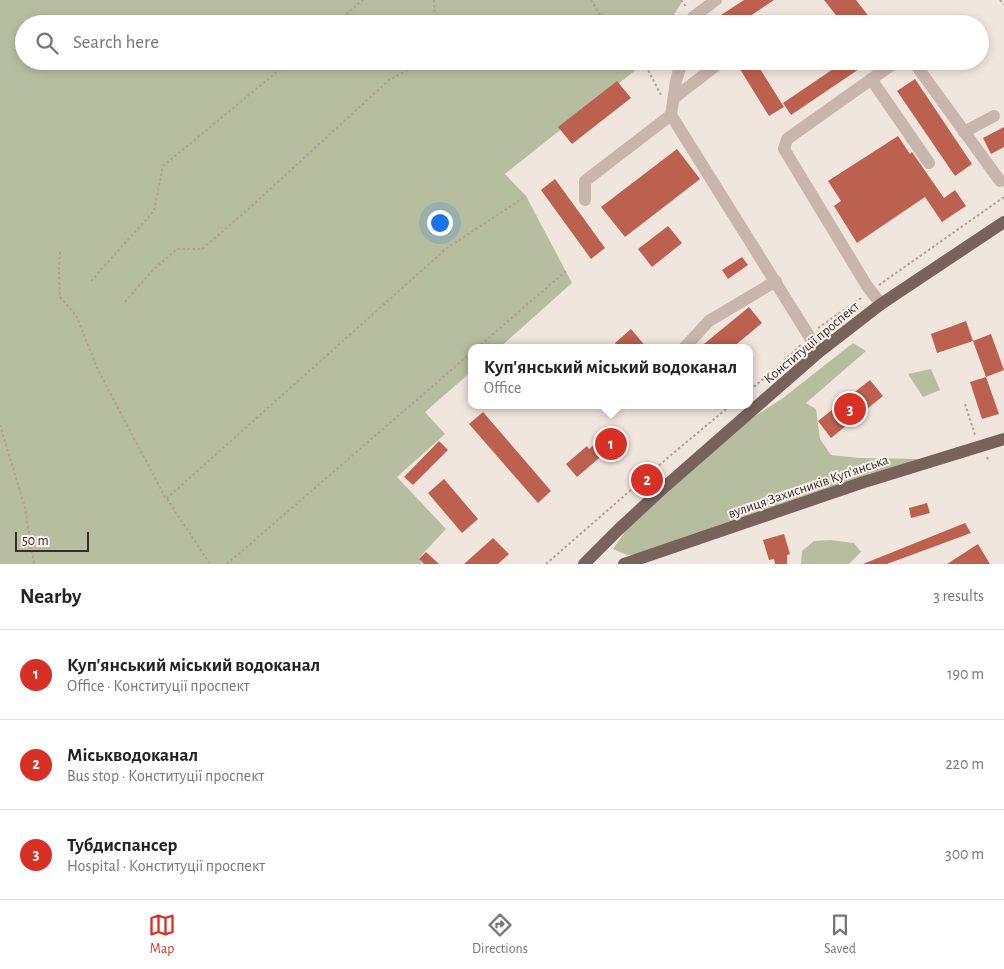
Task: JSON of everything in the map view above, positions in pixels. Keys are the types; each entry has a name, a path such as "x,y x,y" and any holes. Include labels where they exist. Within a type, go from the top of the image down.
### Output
{"main road":[{"name":"Конституції проспект","path":"584,564 660,491 820,352 881,304 1004,222"},
{"name":"вулиця Захисників Куп'янська","path":"624,564 861,483 1004,439"}],"lane":[{"path":"694,15 716,0"},
{"path":"585,200 585,181 671,114 680,70"},
{"path":"674,98 710,70"},
{"path":"881,304 867,286 784,149 786,139 885,70"},
{"path":"919,70 1000,181"},
{"path":"871,80 929,163"},
{"path":"671,114 820,352"},
{"path":"964,132 994,116"},
{"path":"688,344 709,320 776,281"}],"path":[{"path":"346,15 363,0"},
{"path":"434,0 435,15"},
{"path":"591,0 600,15"},
{"path":"1000,0 1004,4"},
{"path":"91,281 154,211 164,166 279,70"},
{"path":"125,302 150,273 177,248 202,249 389,80 408,70"},
{"path":"647,70 671,114"},
{"path":"166,499 446,248 526,196"},
{"path":"60,252 60,296 76,315 98,368 166,499 210,564"},
{"path":"482,344 566,271"},
{"path":"227,564 468,355"},
{"path":"965,404 976,437 983,445 989,462"},
{"path":"546,564 726,409"},
{"path":"0,424 25,508 34,564"}],"green space":[{"path":"0,0 681,0 682,2 674,15 15,15 15,70 636,70 505,174 526,196 572,283 503,344 468,344 468,374 425,412 445,434 397,477 446,529 419,558 422,564 0,564"},
{"path":"853,343 866,351 806,403 816,409 820,439 831,455 860,458 922,459 644,554 627,555 613,549 629,526 736,428 783,398"},
{"path":"931,369 940,390 923,397 908,374"},
{"path":"830,540 854,543 861,552 849,564 801,564 802,551 814,541"}],"building":[{"path":"744,0 774,0 752,15 721,15"},
{"path":"824,0 856,0 868,15 836,15"},
{"path":"741,70 761,70 784,107 769,116"},
{"path":"832,70 858,70 791,115 783,103"},
{"path":"915,79 972,164 955,176 897,91"},
{"path":"617,81 631,98 572,144 558,127"},
{"path":"1004,127 1004,147 991,154 983,138"},
{"path":"898,136 910,154 912,152 944,198 955,190 966,206 942,222 925,197 857,243 834,206 841,201 828,181"},
{"path":"677,149 700,179 625,237 601,207"},
{"path":"555,179 605,248 591,259 541,190"},
{"path":"668,226 682,243 652,267 638,249"},
{"path":"742,257 748,265 728,279 722,270"},
{"path":"749,307 762,323 737,344 704,344"},
{"path":"966,321 973,341 937,353 931,334"},
{"path":"631,329 644,344 616,344"},
{"path":"991,334 1004,370 986,377 973,341"},
{"path":"986,377 999,414 982,419 970,382"},
{"path":"870,380 883,396 831,438 818,421"},
{"path":"483,412 551,491 538,503 469,424"},
{"path":"612,429 626,445 610,459 605,453 577,477 566,464 587,446 589,449"},
{"path":"439,441 448,450 413,485 404,477"},
{"path":"444,479 478,519 462,533 428,493"},
{"path":"927,503 930,513 911,518 909,508"},
{"path":"965,523 971,533 887,564 863,564"},
{"path":"784,534 790,554 787,555 787,564 775,564 774,559 769,560 763,540"},
{"path":"493,538 509,554 498,564 464,564"},
{"path":"978,544 990,564 947,564"},
{"path":"426,552 439,564 424,564 419,559"}],"place":[{"name":"Тубдиспансер","path":"850,409"},
{"name":"Куп'янський міський водоканал","path":"611,444"},
{"name":"Міськводоканал","path":"647,480"}]}
